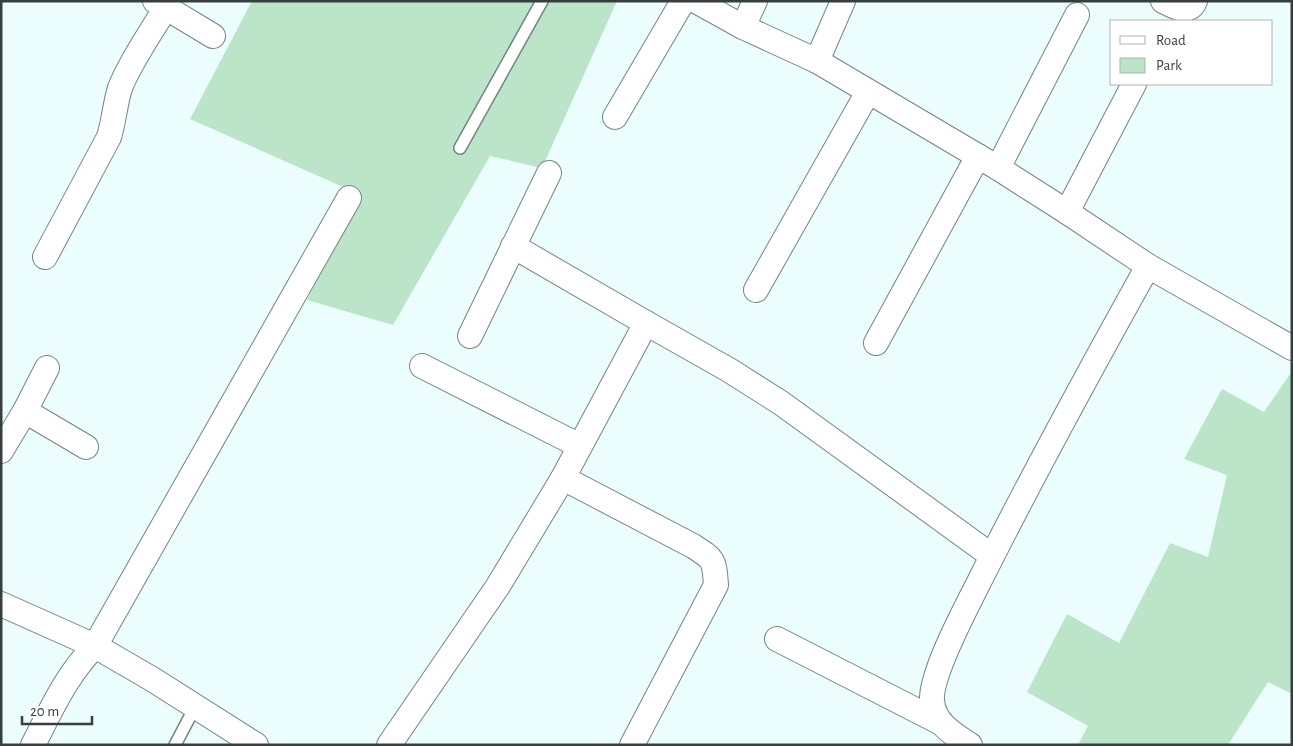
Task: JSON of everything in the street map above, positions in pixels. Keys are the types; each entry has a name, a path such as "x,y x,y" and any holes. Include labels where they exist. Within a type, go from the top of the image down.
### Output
{"street":[{"path":"614,117 683,1"},
{"path":"696,1 744,27 817,61 998,168 1148,266 1292,348"},
{"path":"744,27 755,1"},
{"path":"817,61 843,1"},
{"path":"1163,1 1178,8 1186,9 1194,5 1195,1"},
{"path":"45,257 109,137 120,89 160,4 213,36"},
{"path":"998,168 1077,15"},
{"path":"1067,212 1133,85"},
{"path":"756,290 868,92"},
{"path":"876,343 978,156"},
{"path":"470,336 549,173"},
{"path":"33,745 64,685 81,660 95,646 349,198"},
{"path":"513,246 729,370 781,403 992,556"},
{"path":"939,722 932,701 936,677 959,622 1078,392 1148,266"},
{"path":"389,745 498,586 563,478 646,324"},
{"path":"422,366 580,446"},
{"path":"1,451 26,411 47,368"},
{"path":"26,411 86,447"},
{"path":"563,478 693,546 709,556 715,564 716,585 632,745"},
{"path":"4,612 95,646 256,745"},
{"path":"777,639 939,722 970,745"}],"lane":[{"path":"460,148 542,1"},
{"path":"175,745 196,707"}],"green space":[{"path":"252,1 617,1 542,168 490,156 393,325 307,300 361,195 190,119"},
{"path":"1290,374 1292,375 1292,694 1268,682 1228,745 1078,745 1088,726 1027,692 1067,614 1119,643 1170,543 1208,557 1227,475 1184,459 1222,389 1264,412"}]}
